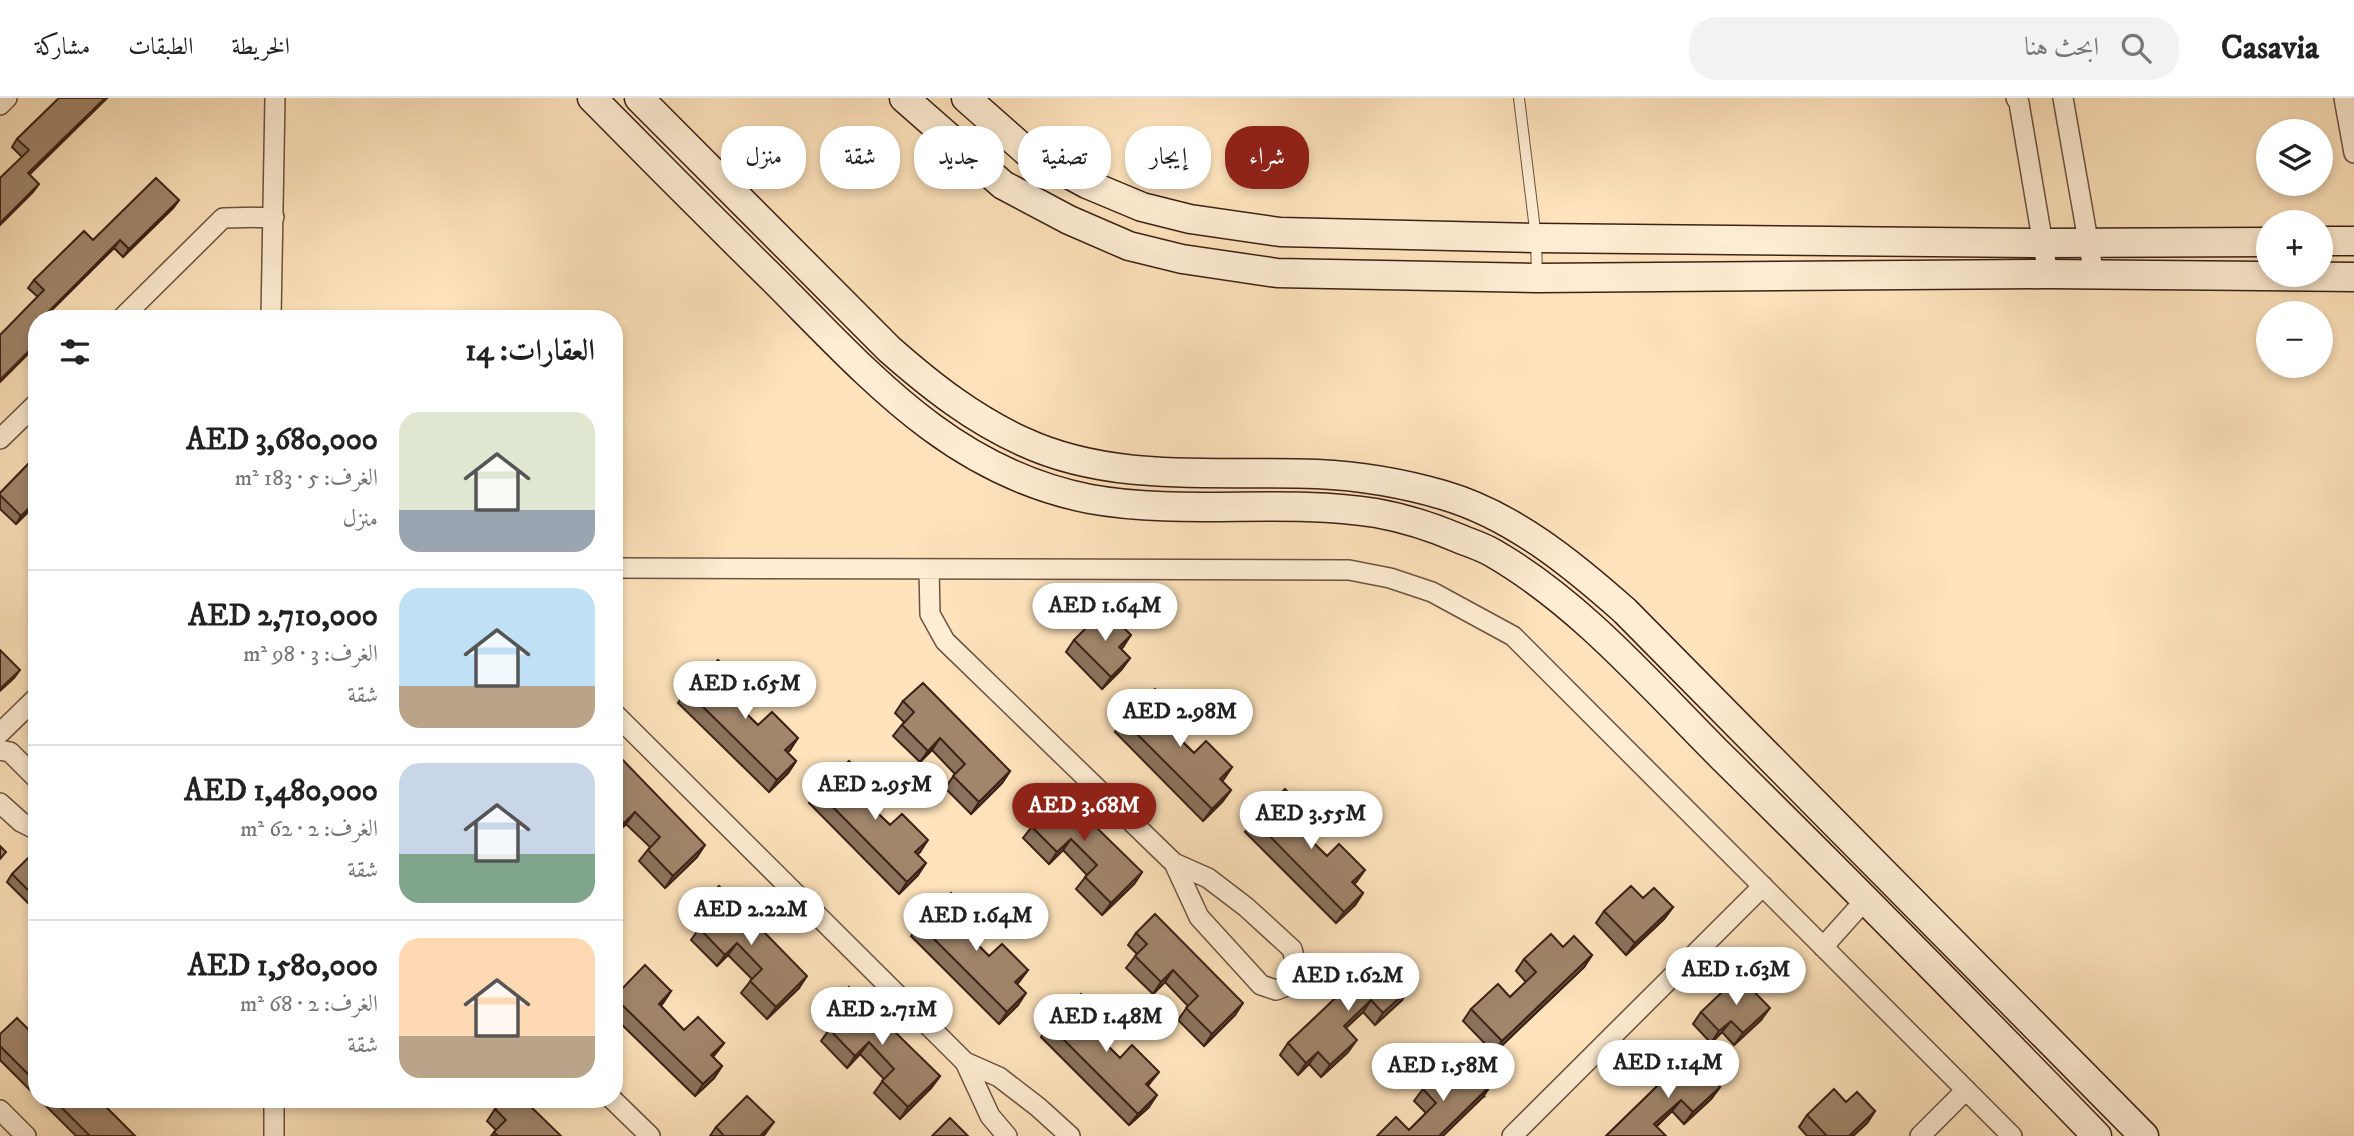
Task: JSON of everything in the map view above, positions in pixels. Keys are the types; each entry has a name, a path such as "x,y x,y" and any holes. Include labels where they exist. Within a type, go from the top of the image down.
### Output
{"main road":[{"path":"592,98 867,374 924,424 964,450 1030,482 1092,499 1160,506 1339,509 1379,514 1434,528 1490,551 1545,588 1598,634 1866,899 2097,1136"},
{"path":"639,98 889,349 968,413 1025,443 1067,457 1104,465 1173,473 1343,476 1380,480 1445,495 1507,522 1574,566 1625,611 2144,1136"},
{"path":"904,98 1003,185 1069,220 1129,246 1182,259 1277,273 1537,278 2048,274 2354,277"},
{"path":"966,98 1026,151 1087,184 1142,207 1190,219 1280,232 1536,238 2043,243 2256,242"},
{"path":"2333,241 2354,241"},
{"path":"1664,699 1689,676"},
{"path":"2063,1101 2087,1078"}],"street":[{"path":"0,105 7,98"},
{"path":"271,310 275,98"},
{"path":"2016,98 2048,274"},
{"path":"2063,98 2094,275"},
{"path":"2344,98 2354,153"},
{"path":"130,310 223,218 274,216"},
{"path":"0,439 28,412"},
{"path":"623,568 1349,569 1390,578 1432,592 1513,636 2012,1136"},
{"path":"929,569 930,614 945,641 1174,863 1208,878 1292,949 1297,968 1292,984 1276,990 1261,985 1199,917 1174,863"},
{"path":"0,733 28,706"},
{"path":"623,722 965,1062 990,1116 1007,1136"},
{"path":"0,750 10,752 28,770"},
{"path":"0,803 28,826"},
{"path":"1512,1136 1763,887"},
{"path":"1823,947 1866,899"},
{"path":"965,1062 999,1077 1070,1136"},
{"path":"1920,1136 1966,1090"},
{"path":"274,1108 274,1136"},
{"path":"621,1108 650,1136"},
{"path":"0,1110 26,1136"}],"lane":[{"path":"1519,98 1536,238 1537,278"}],"building":[{"path":"59,98 105,98 28,173 39,184 0,223 0,178 29,150 17,139"},
{"path":"156,178 179,200 129,249 120,240 50,310 28,310 28,352 0,380 0,335 44,290 34,280 84,231 93,240"},
{"path":"28,464 28,509 21,516 0,493"},
{"path":"1105,609 1131,635 1119,647 1130,658 1111,677 1074,640"},
{"path":"0,650 20,670 0,689"},
{"path":"718,660 744,687 731,699 758,725 772,712 798,738 785,750 796,761 777,780 687,691"},
{"path":"923,683 1010,771 979,802 953,776 965,764 940,738 928,751 902,725 914,712 903,701"},
{"path":"1155,689 1181,715 1168,728 1194,753 1206,741 1232,767 1220,779 1231,790 1212,809 1123,720"},
{"path":"623,760 705,845 673,876 648,850 660,837 635,812 624,823"},
{"path":"849,761 875,787 863,799 890,825 902,814 928,840 915,852 926,863 907,882 818,792"},
{"path":"1052,784 1142,872 1111,903 1085,877 1097,865 1071,839 1057,852 1031,826 1044,814 1033,803"},
{"path":"1285,789 1311,815 1298,828 1327,856 1339,844 1365,870 1352,882 1363,893 1344,912 1254,820"},
{"path":"0,846 6,852 0,859"},
{"path":"28,858 28,890 12,874"},
{"path":"719,886 807,976 776,1007 750,981 762,969 737,943 725,955 699,928 712,916 701,905"},
{"path":"1631,886 1643,898 1654,888 1673,907 1635,943 1604,911"},
{"path":"951,893 977,919 964,931 989,956 1002,944 1028,970 1015,982 1026,993 1007,1012 919,924"},
{"path":"1155,914 1243,1003 1212,1034 1186,1008 1198,996 1173,970 1161,982 1135,956 1147,944 1136,933"},
{"path":"1551,934 1563,947 1574,936 1592,955 1502,1041 1471,1009 1498,984 1510,997 1536,972 1524,959"},
{"path":"1380,956 1410,988 1383,1013 1371,1000 1344,1026 1357,1040 1330,1065 1318,1052 1306,1063 1288,1043"},
{"path":"645,965 671,991 659,1004 684,1030 698,1017 724,1043 711,1055 722,1066 703,1084 623,1006 623,988"},
{"path":"1739,976 1770,1008 1743,1033 1731,1021 1719,1031 1701,1012"},
{"path":"849,987 940,1076 908,1107 882,1081 894,1069 869,1042 855,1056 829,1029 841,1017 831,1006"},
{"path":"1081,994 1107,1020 1094,1032 1120,1058 1132,1045 1159,1072 1146,1084 1157,1095 1138,1114 1049,1025"},
{"path":"17,1018 28,1029 28,1074 0,1046 0,1034"},
{"path":"1689,1055 1720,1087 1693,1112 1681,1100 1654,1124 1666,1136 1606,1136"},
{"path":"1449,1064 1462,1077 1473,1066 1491,1085 1439,1136 1377,1136 1396,1117 1409,1130 1436,1103 1423,1089"},
{"path":"1834,1089 1846,1102 1857,1092 1875,1111 1849,1136 1827,1136 1807,1115"},
{"path":"747,1096 774,1122 762,1136 724,1136 716,1127"},
{"path":"62,1108 107,1108 135,1136 90,1136"},
{"path":"532,1108 561,1136 498,1136 494,1132 506,1120 495,1109"},
{"path":"950,1118 968,1136 932,1136"}]}
